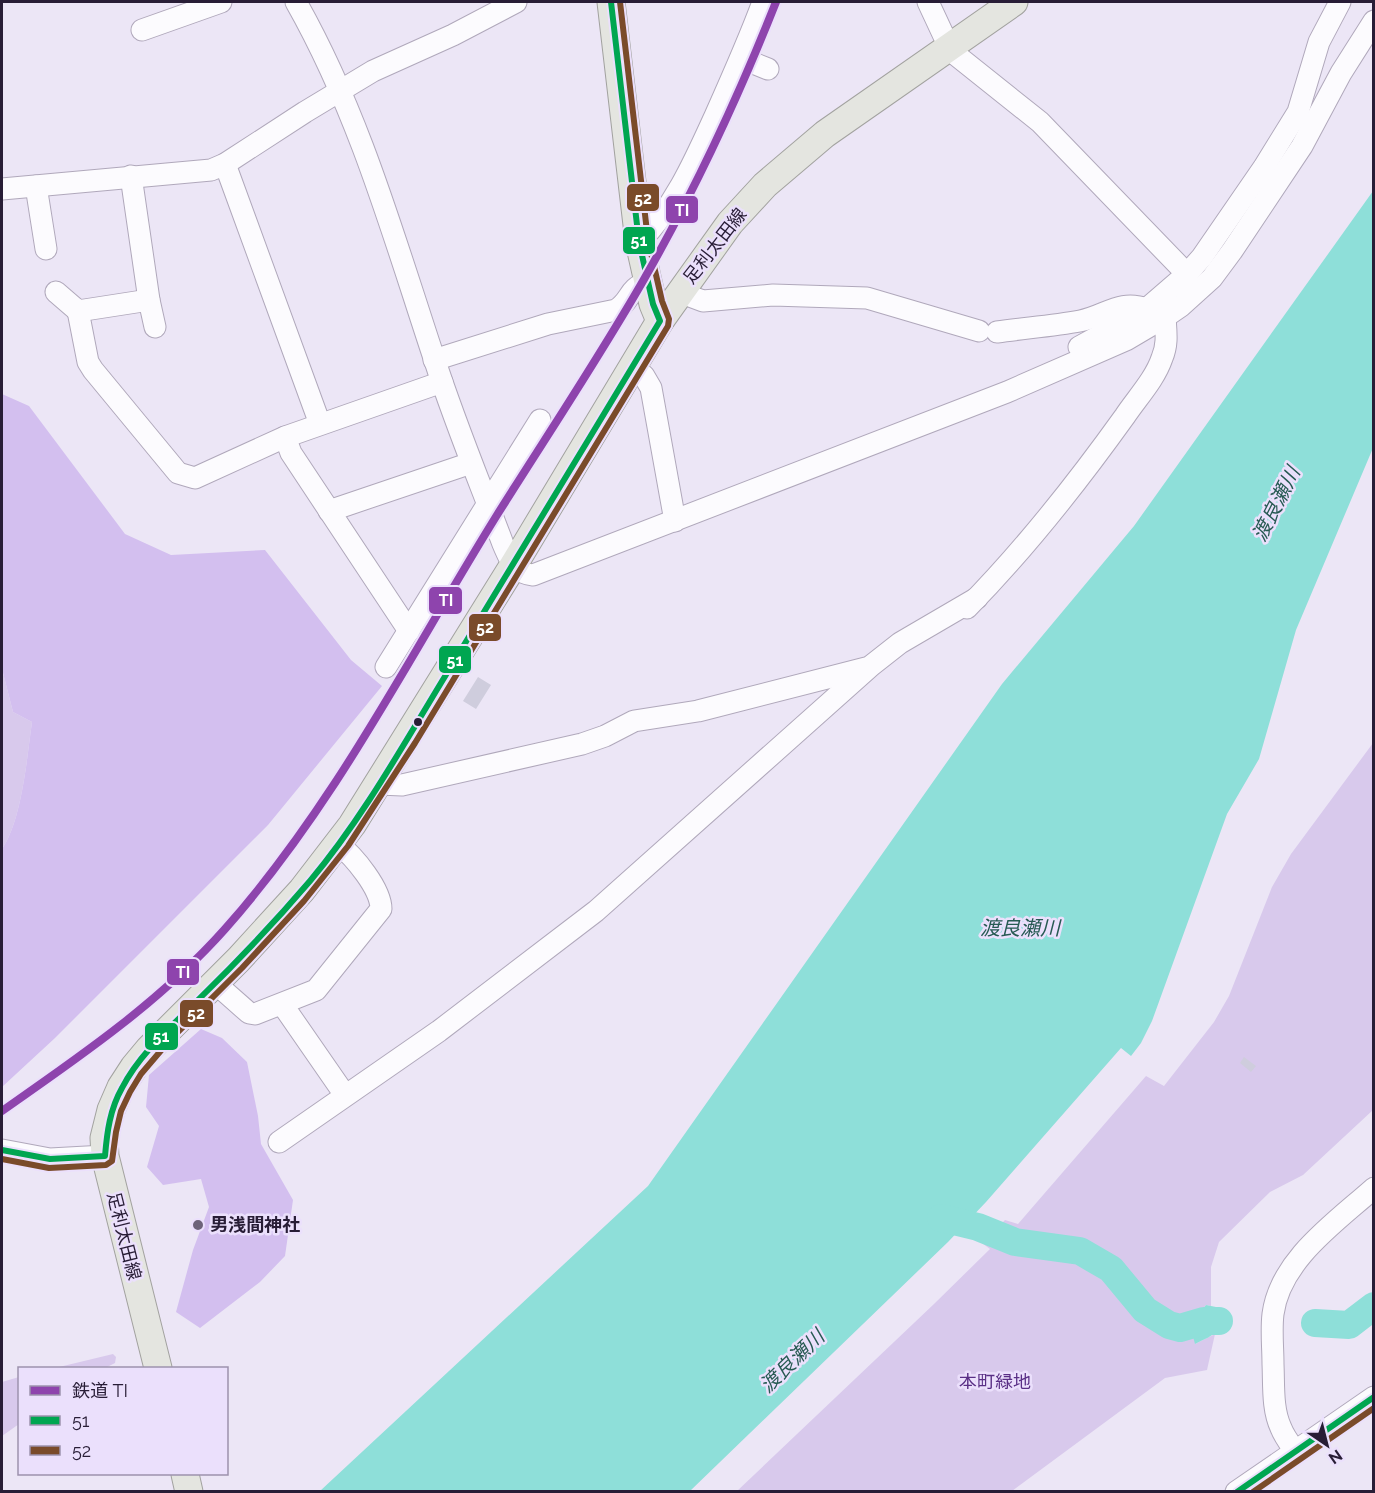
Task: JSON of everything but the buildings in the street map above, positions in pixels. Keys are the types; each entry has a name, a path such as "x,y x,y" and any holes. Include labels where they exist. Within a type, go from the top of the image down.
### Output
{"main road":[{"path":"611,2 639,242 647,282 660,321"},
{"name":"足利太田線","path":"158,1367 105,1156 106,1128 121,1087 149,1049 302,890 338,844 379,784 660,321 730,224 781,170 825,134 1014,2"},
{"path":"185,1475 189,1491"}],"street":[{"path":"142,30 221,2"},
{"path":"296,2 341,91 364,147 434,360 471,463 513,566 524,574 533,575 1007,392 1126,340 1156,313 1202,257 1264,167 1298,112 1319,42 1340,2"},
{"path":"2,189 211,170 225,164 373,71 453,35 516,2"},
{"path":"639,242 655,226 699,150 764,2"},
{"path":"928,2 949,47 1040,122 1187,274"},
{"path":"1156,313 1197,293 1212,278 1302,146 1341,73 1374,21"},
{"path":"741,58 768,69"},
{"path":"225,164 320,424"},
{"path":"131,176 155,327"},
{"path":"36,186 46,249"},
{"path":"434,360 548,324 616,310 623,305 636,286 647,282"},
{"path":"56,292 78,311 88,362 93,370 178,473 195,478 285,437 442,382"},
{"path":"679,292 703,301 773,295 867,298 988,331 1083,321 1099,313 1135,304 1156,313 1167,341 1162,360 1152,376 1104,446 1052,512 977,598 953,621"},
{"path":"78,311 149,300"},
{"path":"633,366 644,376 651,388 675,521"},
{"path":"386,667 540,420"},
{"path":"285,437 291,453 409,631"},
{"path":"329,511 471,463"},
{"path":"279,1142 439,1031 596,911 872,665 900,643 977,598"},
{"path":"379,784 402,785 562,749 604,736 634,722 698,711 850,673 872,665"},
{"path":"215,983 249,1013 255,1014 316,990 381,909 381,900 356,861 338,844"},
{"path":"282,1004 345,1095"},
{"path":"2,1150 50,1159 105,1156"},
{"path":"1295,1451 1281,1429 1274,1402 1273,1314 1276,1297 1281,1282 1296,1261 1374,1188"},
{"path":"1236,1491 1374,1397"}],"green space":[{"path":"2,669 13,712 32,722 19,805 9,837 2,849"},
{"name":"本町緑地","path":"1373,743 1373,1110 1303,1175 1270,1192 1219,1242 1211,1267 1211,1306 1206,1305 1199,1314 1195,1344 1215,1334 1207,1370 1165,1378 1012,1491 736,1492 990,1249 982,1243 1005,1220 1018,1224 1146,1076 1164,1086 1214,1022 1229,996 1272,887 1291,854"},
{"path":"113,1354 116,1357 115,1363 107,1367 59,1367"},
{"path":"18,1377 18,1425 2,1436 2,1382"}],"shaded area":[{"path":"2,394 29,406 125,534 171,555 265,550 351,660 382,686 268,825 55,1038 2,1087 2,849 9,837 19,805 32,722 13,712 2,669"},
{"path":"201,1029 222,1038 247,1062 261,1144 293,1200 285,1256 260,1282 200,1328 176,1312 193,1250 209,1207 201,1179 163,1185 147,1167 159,1126 146,1107 149,1075"}],"water":[{"name":"渡良瀬川","path":"1373,191 1373,448 1296,630 1259,759 1227,814 1152,1021 1141,1043 1131,1056 1121,1048 948,1242 690,1491 320,1491 648,1186 1002,684 1134,526"},
{"path":"1206,1305 1221,1308 1218,1328 1213,1335 1195,1344 1189,1321"}],"waterway":[{"path":"941,1218 978,1227 1015,1242 1080,1251 1111,1269 1145,1310 1169,1325 1180,1328 1204,1321 1219,1321"},
{"path":"1315,1323 1349,1325 1374,1306"}],"rail line":[{"name":"TI","path":"2,1111 119,1026 174,980 225,929 302,831 370,728 497,515 626,311 680,213 714,144 776,2"}],"transit line":[{"name":"51","path":"2,1150 50,1159 105,1156 112,1112 129,1075 157,1041 256,942 310,881 347,833 397,756 660,321 653,304 639,242 611,2"},
{"name":"52","path":"2,1159 49,1168 106,1165 112,1161 121,1111 141,1074 170,1040 242,968 304,901 348,846 415,743 668,326 669,319 662,301 648,240 620,2"},
{"name":"51","path":"1237,1492 1374,1397"},
{"name":"52","path":"1253,1492 1374,1408"}],"place":[{"name":"男浅間神社","path":"198,1225"}]}
